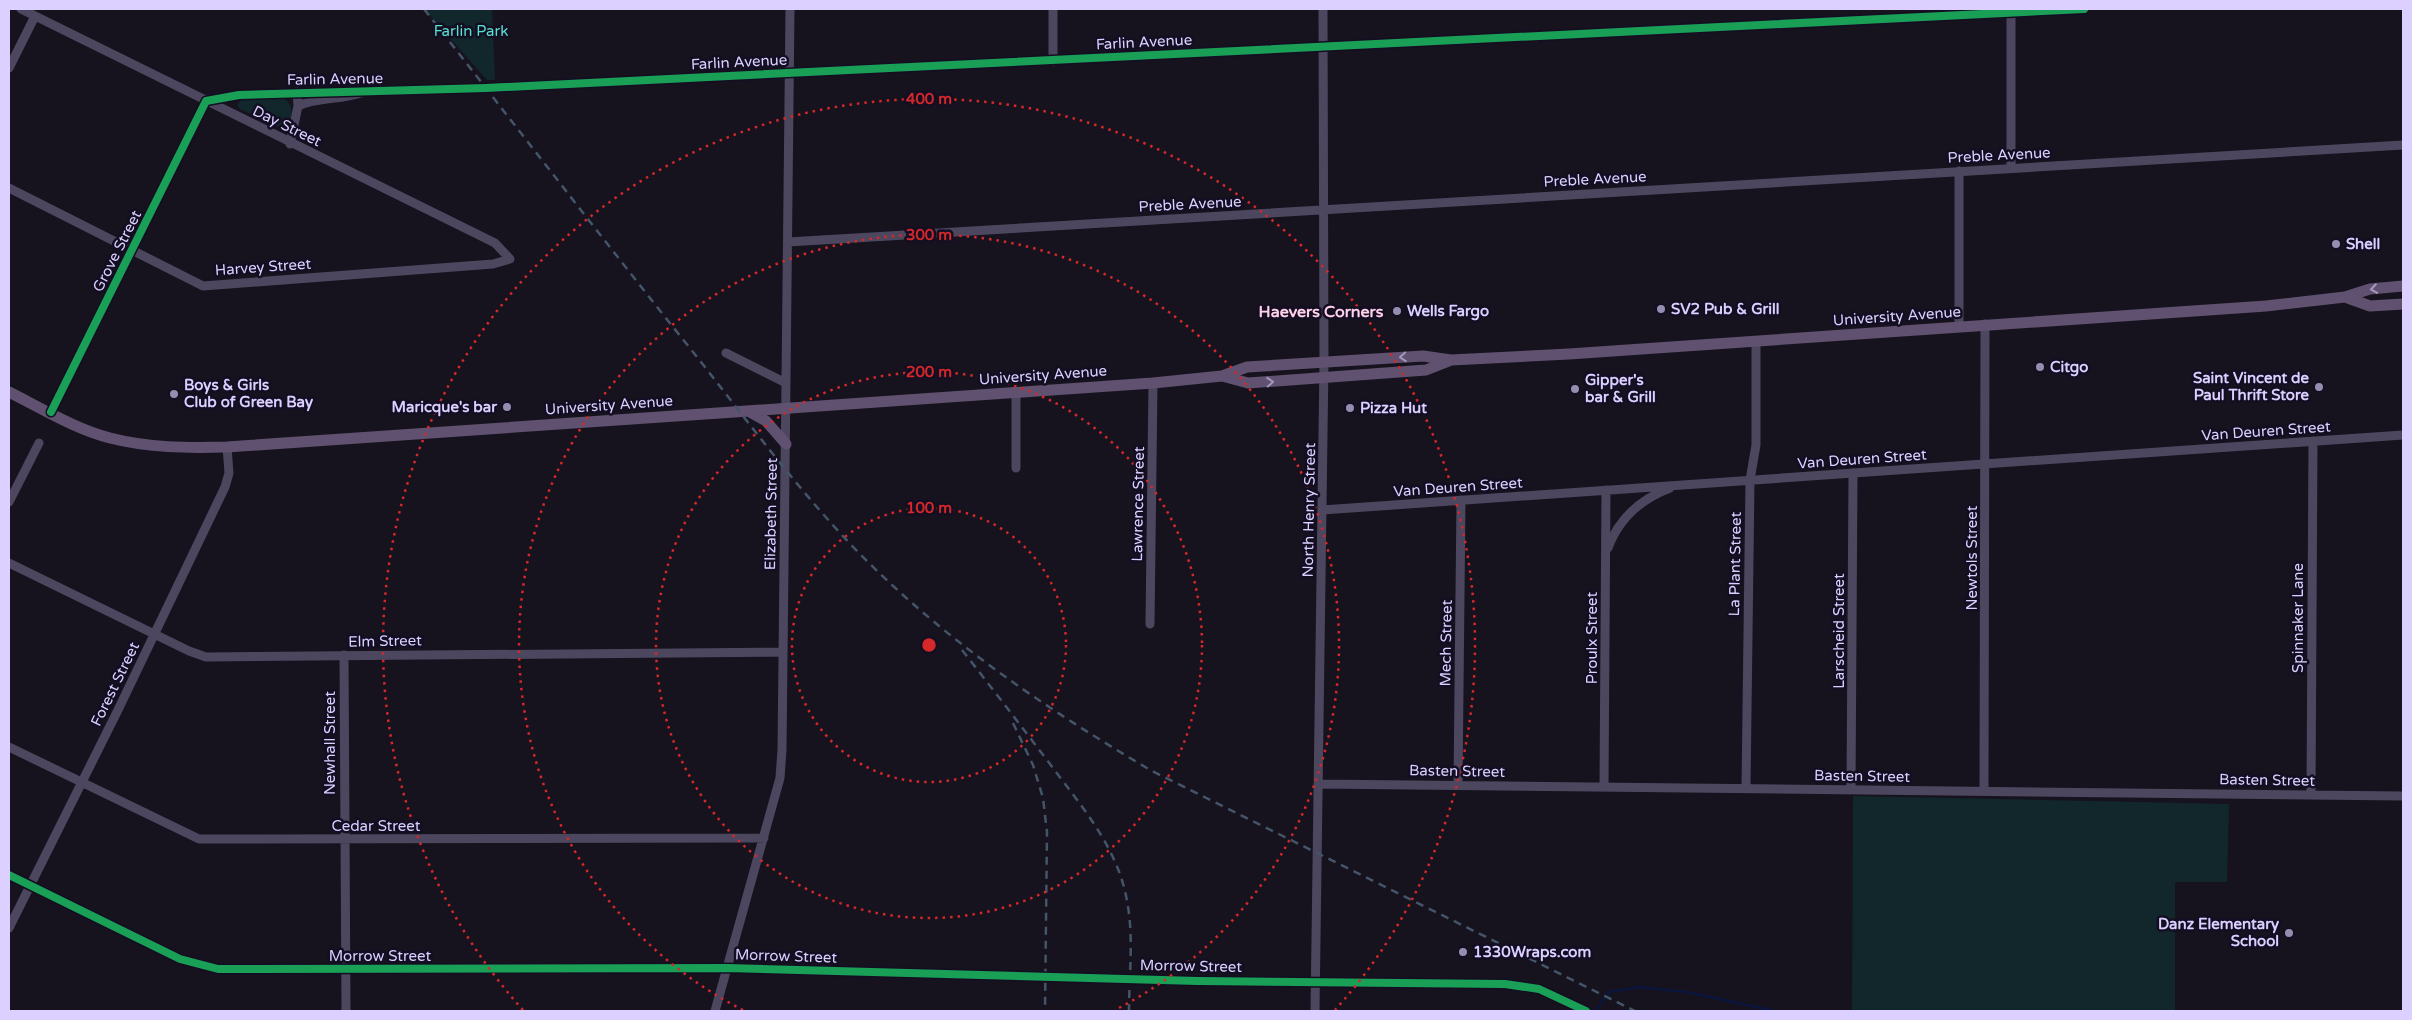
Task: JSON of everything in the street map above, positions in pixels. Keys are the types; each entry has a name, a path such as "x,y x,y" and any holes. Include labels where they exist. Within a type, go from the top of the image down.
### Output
{"main road":[{"name":"University Avenue","path":"9,392 87,430 109,438 159,447 228,447 1153,383 1222,376 1247,367 1423,356 1451,360 2266,306 2345,298 2370,289 2403,286"},
{"name":"University Avenue","path":"2345,298 2370,306 2403,304"},
{"name":"University Avenue","path":"1222,376 1248,383 1324,378 1426,370 1451,360"},
{"path":"746,411 766,420 786,444"}],"street":[{"name":"Day Street","path":"21,9 495,244 510,259"},
{"name":"Elizabeth Street","path":"715,1011 780,778 786,444 790,9"},
{"path":"1053,9 1053,61"},
{"name":"North Henry Street","path":"1315,1011 1320,784 1324,378 1324,9"},
{"name":"Farlin Avenue","path":"206,101 239,95 297,92 346,90 364,93 1053,61 2011,11 2084,9"},
{"path":"2011,11 2011,168"},
{"path":"9,68 35,16"},
{"path":"290,144 298,106 297,92"},
{"name":"Farlin Avenue","path":"298,106 309,101 346,98 364,93"},
{"name":"Grove Street","path":"51,412 133,251 206,101"},
{"name":"Preble Avenue","path":"788,242 2403,145"},
{"path":"1959,171 1959,327"},
{"name":"Harvey Street","path":"9,188 203,286 493,264 510,259"},
{"name":"Newtols Street","path":"1984,791 1985,324"},
{"name":"La Plant Street","path":"1746,788 1750,480 1756,444 1756,341"},
{"path":"726,354 786,383"},
{"name":"Lawrence Street","path":"1150,624 1153,383"},
{"path":"1016,392 1016,468"},
{"name":"Van Deuren Street","path":"1322,510 2403,435"},
{"name":"Spinnaker Lane","path":"2311,795 2313,441"},
{"path":"9,502 39,443"},
{"name":"Forest Street","path":"9,928 82,783 225,488 228,473 228,447"},
{"name":"Larscheid Street","path":"1851,790 1853,473"},
{"path":"1606,560 1612,538 1627,515 1652,496 1679,485"},
{"name":"Proulx Street","path":"1604,787 1606,490"},
{"name":"Mech Street","path":"1458,785 1461,500"},
{"name":"Elm Street","path":"9,563 189,651 206,657 783,652"},
{"name":"Newhall Street","path":"344,655 346,1011"},
{"name":"Cedar Street","path":"9,747 199,839 764,838"},
{"name":"Basten Street","path":"1320,784 2403,796"},
{"name":"Morrow Street","path":"9,875 180,959 202,967 266,971 727,968 1315,982 1505,984 1539,989 1583,1009"}],"green space":[{"name":"Farlin Park","path":"424,9 492,9 495,80 487,80"},
{"path":"281,97 286,100 292,111 289,130 287,131 240,109 237,105 241,99"},
{"path":"1853,796 2229,804 2227,882 2175,882 2175,1011 1852,1011"}],"waterway":[{"path":"1595,1011 1609,992 1640,987 1687,992 1775,1011"}],"railway":[{"path":"424,9 798,485 861,555 928,617 1037,699 1152,771 1635,1011"},
{"path":"962,650 1086,812 1116,863 1129,915 1131,942 1129,1011"},
{"path":"1013,723 1033,765 1043,798 1047,832 1045,1011"}],"cycle path":[{"path":"51,412 206,101 239,95 486,88 2084,9"},
{"path":"9,875 180,959 218,969 727,968 1198,981 1505,984 1539,989 1586,1011"}],"place":[{"name":"Shell","path":"2336,244"},
{"name":"SV2 Pub & Grill","path":"1661,309"},
{"name":"Wells Fargo","path":"1397,311"},
{"name":"Citgo","path":"2040,367"},
{"name":"Saint Vincent de Paul Thrift Store","path":"2319,387"},
{"name":"Gipper's bar & Grill","path":"1575,389"},
{"name":"Boys & Girls Club of Green Bay","path":"174,394"},
{"name":"Maricque's bar","path":"507,407"},
{"name":"Pizza Hut","path":"1350,408"},
{"name":"Danz Elementary School","path":"2289,933"},
{"name":"1330Wraps.com","path":"1463,952"}],"district":[{"name":"Haevers Corners","path":"1321,312"}]}
